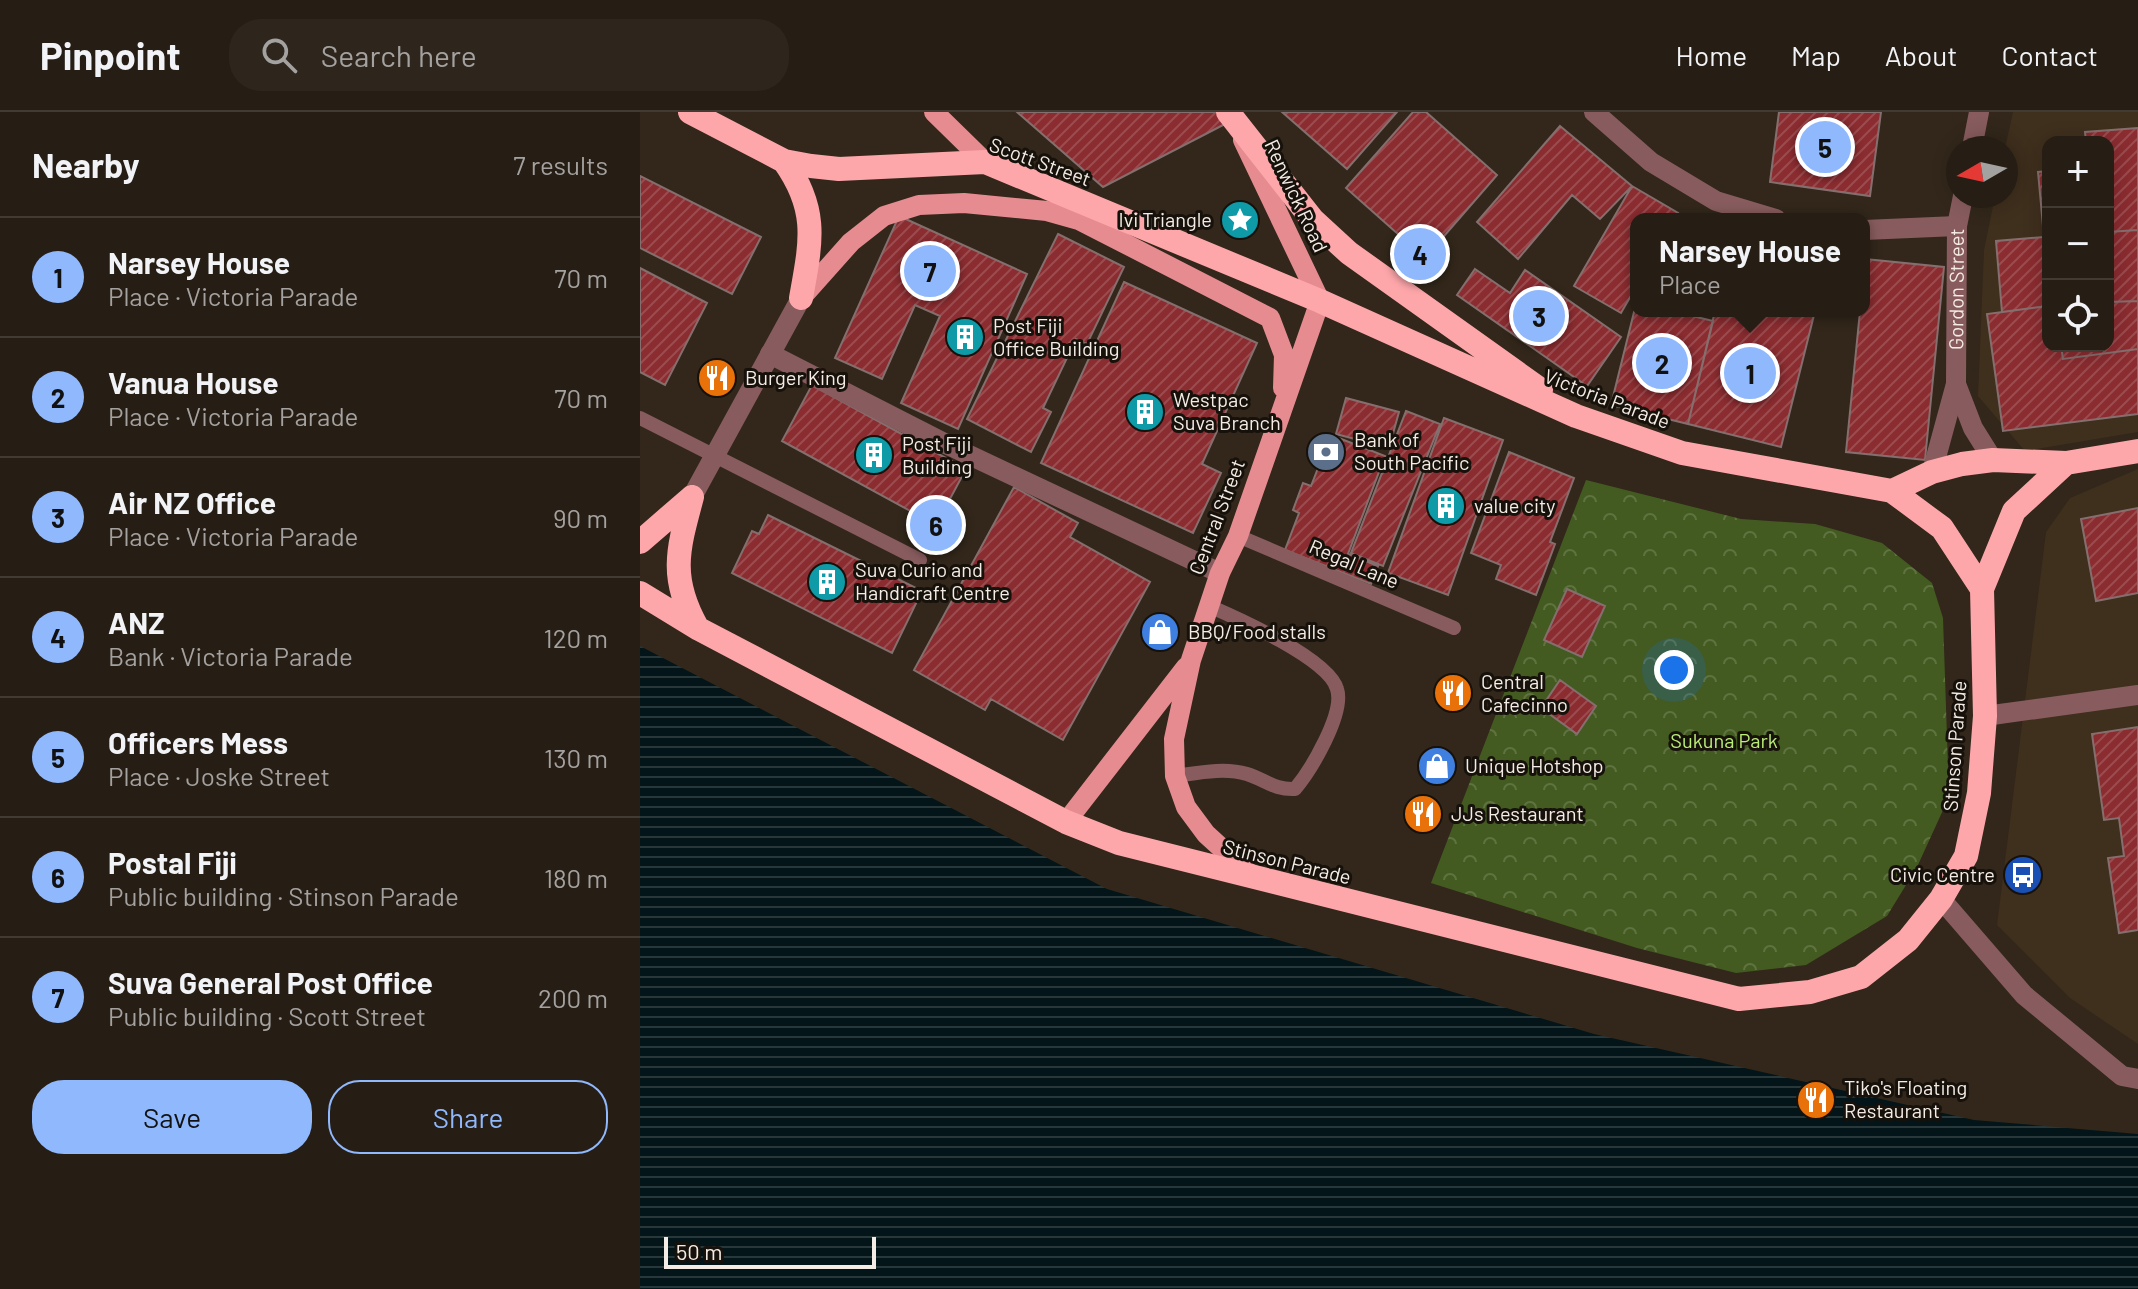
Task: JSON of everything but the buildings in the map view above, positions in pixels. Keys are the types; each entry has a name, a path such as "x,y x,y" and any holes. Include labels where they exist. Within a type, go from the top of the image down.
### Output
{"highway":[{"name":"Scott Street","path":"690,112 784,161 839,169 985,162 1320,301"},
{"path":"1228,112 1312,219 1349,253 1576,416"},
{"path":"784,161 797,179 810,216 811,240 801,298"},
{"name":"Victoria Parade","path":"1320,301 1576,416 1682,453 1892,491 1942,528 1982,589"},
{"path":"1892,491 1932,472 1993,460 2066,463 2138,451"},
{"name":"Stinson Parade","path":"640,593 699,629 1066,822 1168,858 1739,999 1810,992 1861,977 1908,940 1941,899 1966,856 1979,793 1985,716 1982,589 2014,511 2066,463"},
{"path":"640,542 692,497"},
{"path":"692,497 677,568 683,602 699,629"}],"main road":[{"path":"934,112 985,162"},
{"name":"Renwick Road","path":"1228,112 1320,301"},
{"path":"801,298 869,225 900,210 919,205 964,203 1047,211 1107,232 1270,318 1284,355 1282,408"},
{"name":"Central Street","path":"1253,877 1192,818 1175,776 1174,739 1191,660 1220,573 1238,536 1320,301"},
{"name":"Central Street","path":"1066,822 1191,660"}],"street":[{"path":"1594,112 1651,162 1716,201 1756,213"},
{"path":"1974,136 1979,112"},
{"name":"Gordon Street","path":"1932,472 1956,384 1957,226 1961,208"},
{"path":"1870,230 1957,226"},
{"path":"692,497 801,298"},
{"path":"770,354 948,445 1220,573"},
{"name":"Gordon Street","path":"1956,384 1973,428 1993,460"},
{"path":"1985,716 2138,695"},
{"path":"1941,899 2024,995 2122,1076 2138,1079"}],"lane":[{"path":"640,418 920,560"},
{"name":"Regal Lane","path":"1238,536 1454,628"},
{"path":"1175,776 1214,771 1246,774 1278,790 1295,789 1308,774 1339,703 1337,685 1324,671 1259,627 1209,606"}],"shaded area":[{"path":"2013,112 2138,112 2138,432 2025,451 1978,396 1984,250 1993,208 2018,208 2018,136 2008,136"},
{"path":"2138,469 2138,1044 2070,998 1997,925 2046,532 2070,498"},
{"path":"640,646 1107,889 1594,1034 1974,1120 2138,1134 2138,1289 640,1289"}],"green space":[{"name":"Sukuna Park","path":"1586,480 1741,519 1815,524 1882,543 1932,583 1943,618 1949,797 1917,867 1887,916 1806,965 1736,973 1637,948 1431,883"}],"place":[{"name":"Officers Mess","path":"1825,147"},
{"name":"Ivi Triangle","path":"1240,220"},
{"name":"ANZ","path":"1420,254"},
{"name":"Suva General Post Office","path":"930,271"},
{"name":"Air NZ Office","path":"1539,316"},
{"name":"Post Fiji Office Building","path":"965,337"},
{"name":"Vanua House","path":"1662,363"},
{"name":"Narsey House","path":"1750,373"},
{"name":"Burger King","path":"717,378"},
{"name":"Westpac Suva Branch","path":"1145,412"},
{"name":"Bank of South Pacific","path":"1326,452"},
{"name":"Post Fiji Building","path":"874,455"},
{"name":"value city","path":"1446,506"},
{"name":"Postal Fiji","path":"936,525"},
{"name":"Suva Curio and Handicraft Centre","path":"827,582"},
{"name":"BBQ/Food stalls","path":"1160,632"},
{"name":"Central Cafecinno","path":"1453,693"},
{"name":"Unique Hotshop","path":"1437,766"},
{"name":"JJs Restaurant","path":"1423,814"},
{"name":"Civic Centre","path":"2023,875"},
{"name":"Tiko's Floating Restaurant","path":"1816,1100"}]}
